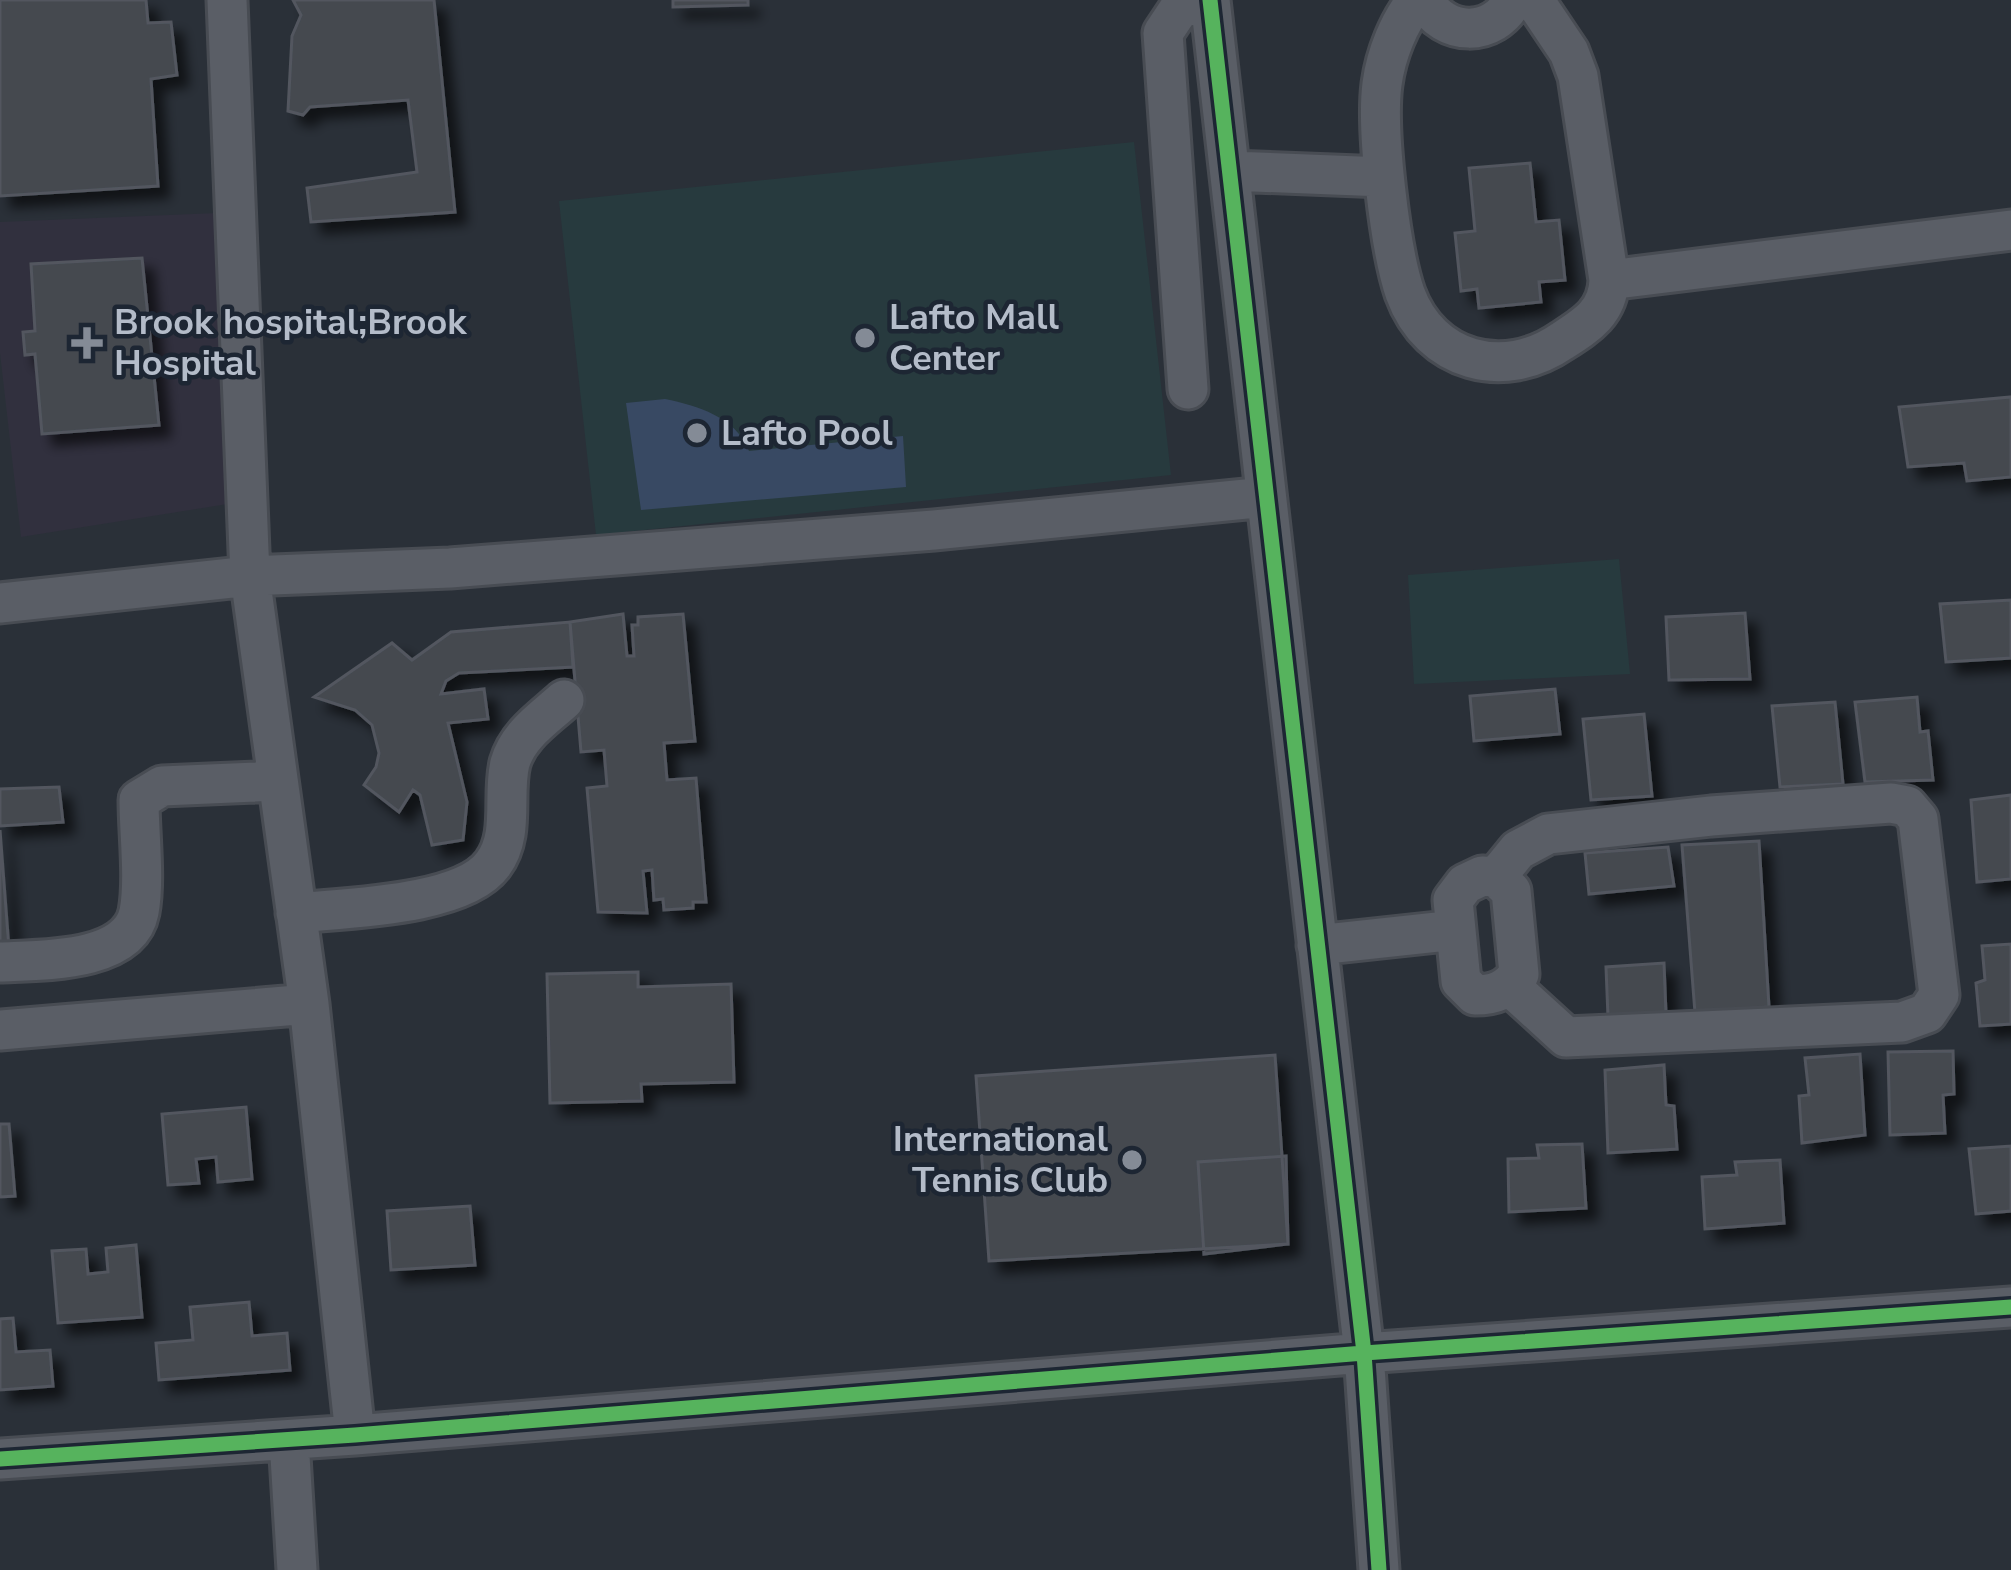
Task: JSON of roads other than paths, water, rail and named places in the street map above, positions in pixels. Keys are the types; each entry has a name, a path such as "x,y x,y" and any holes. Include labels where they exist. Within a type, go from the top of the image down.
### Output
{"street":[{"path":"227,0 250,576 309,1004 355,1436"},
{"path":"1188,389 1163,33 1179,9 1209,0 1364,1353 1379,1570"},
{"path":"1513,0 1498,19 1470,30 1440,20 1420,0 1401,19 1382,83 1384,177 1405,292 1420,323 1454,353 1498,366 1549,350 1592,321 1608,299 1578,76 1569,52 1534,0"},
{"path":"1230,171 1384,177"},
{"path":"1609,280 2011,230"},
{"path":"0,603 250,576 497,565 1267,497"},
{"path":"296,913 398,904 474,880 494,863 507,817 509,765 524,735 564,700"},
{"path":"0,962 72,958 118,943 139,916 140,800 162,786 278,781"},
{"path":"1496,877 1518,850 1549,834 1734,814 1891,803 1907,806 1918,819 1939,995 1927,1013 1902,1022 1566,1037 1510,986"},
{"path":"1482,876 1496,877 1511,891 1519,974 1510,986 1490,995 1466,990 1456,931 1453,900 1465,884 1482,876"},
{"path":"1317,945 1456,931"},
{"path":"0,1030 309,1004"},
{"path":"0,1459 355,1436 1364,1353 2011,1307"},
{"path":"290,1440 297,1570"}],"water":[{"path":"665,399 725,421 749,451 903,436 906,487 641,510 626,403"}],"place":[{"name":"Lafto Mall Center","path":"865,338"},
{"name":"Brook hospital;Brook Hospital","path":"87,343"},
{"name":"Lafto Pool","path":"697,433"},
{"name":"International Tennis Club","path":"1132,1160"}]}
